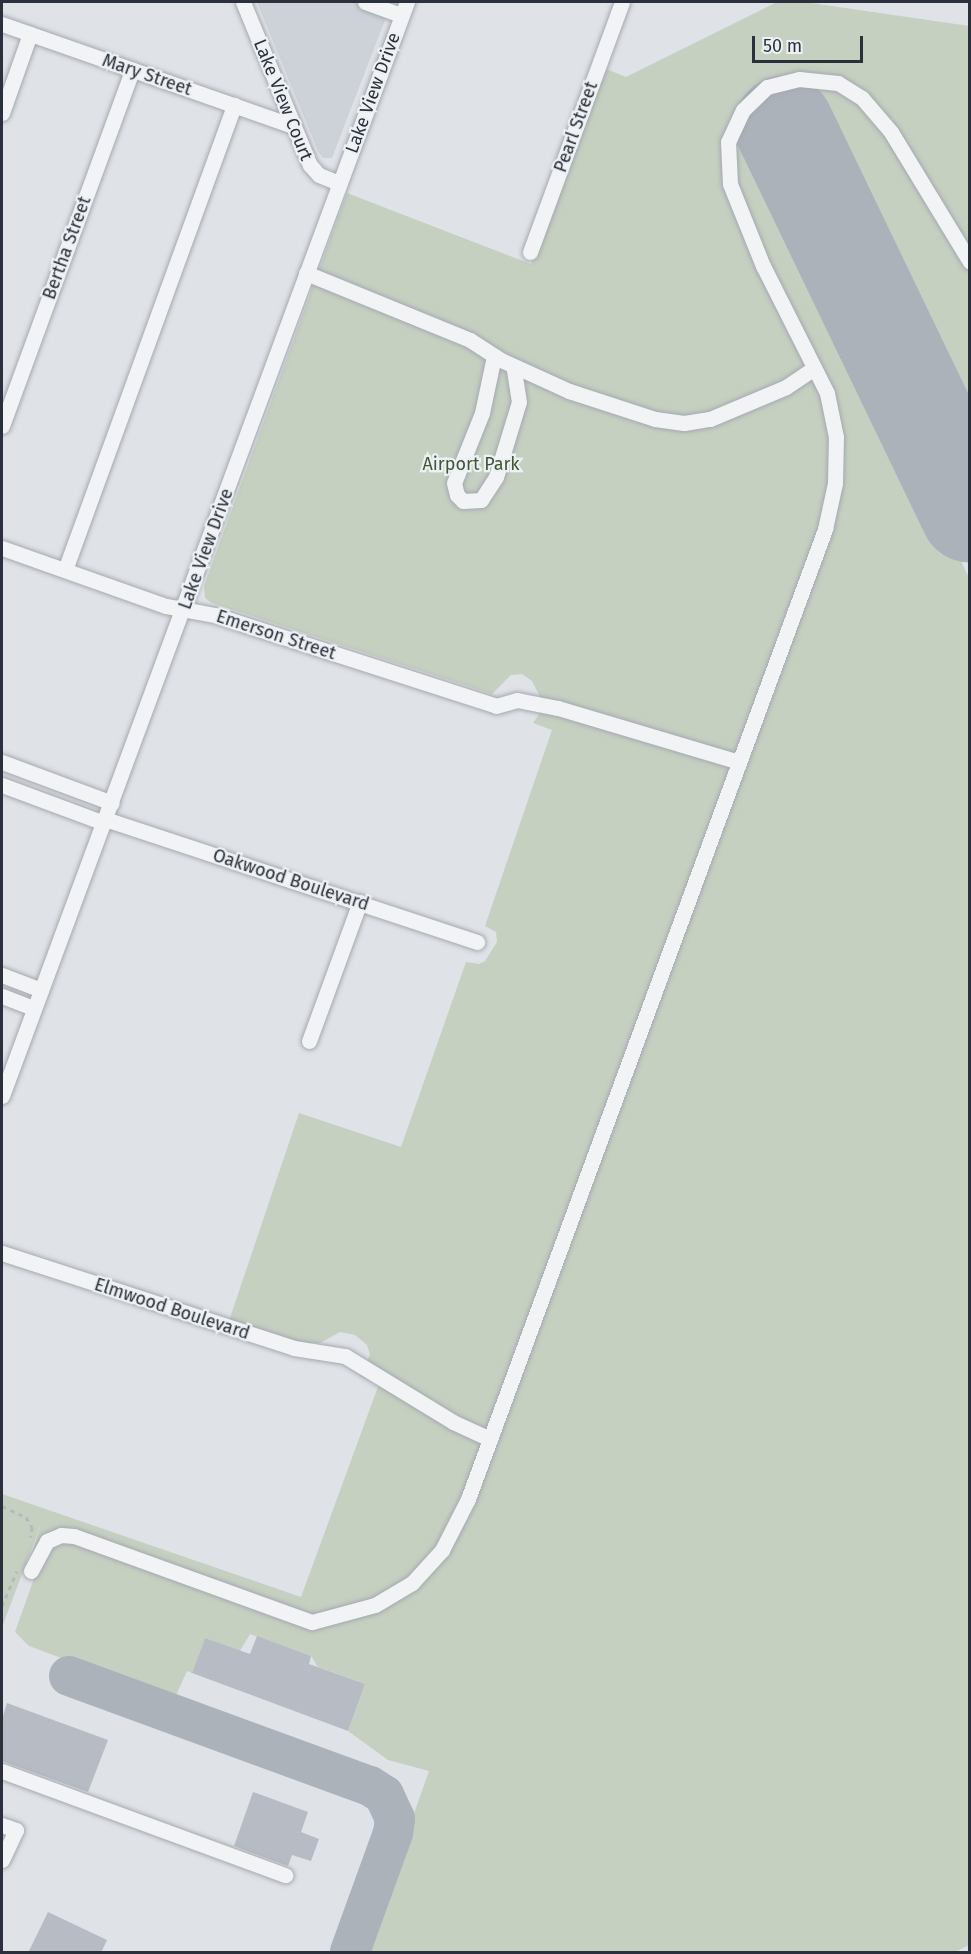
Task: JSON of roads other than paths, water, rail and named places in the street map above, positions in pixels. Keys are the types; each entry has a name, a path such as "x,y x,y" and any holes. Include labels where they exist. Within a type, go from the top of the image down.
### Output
{"street":[{"name":"Lake View Court","path":"243,2 312,169 339,183"},
{"path":"365,2 404,8"},
{"name":"Pearl Street","path":"530,252 622,2"},
{"name":"Lake View Drive","path":"2,1096 404,8"},
{"name":"Mary Street","path":"2,24 293,126"},
{"path":"2,113 30,34"},
{"name":"Bertha Street","path":"2,426 132,70"},
{"path":"25,1569 43,1544 69,1535 312,1622 375,1605 412,1583 442,1550 468,1498 490,1439 825,529 835,483 836,437 827,393 763,266 730,184 728,142 743,110 767,87 799,79 838,83 862,98 891,132 969,262"},
{"path":"65,570 234,105"},
{"path":"306,273 470,340 513,366 569,392 639,416 684,423 731,411 786,387 814,368"},
{"path":"494,356 482,413 454,483 457,495 464,501 481,500 496,477 519,402 513,366"},
{"name":"Emerson Street","path":"2,548 496,706 518,700 558,708 739,762"},
{"path":"2,762 112,803"},
{"name":"Oakwood Boulevard","path":"2,784 105,821 360,902 477,942"},
{"path":"309,1041 360,902"},
{"path":"2,975 41,990"},
{"path":"2,996 34,1008"},
{"name":"Elmwood Boulevard","path":"2,1253 294,1348 345,1356 453,1422 490,1439"},
{"path":"2,1771 285,1875"},
{"path":"2,1860 9,1827"}],"park label":[{"name":"Airport Park","path":"471,464"}]}
